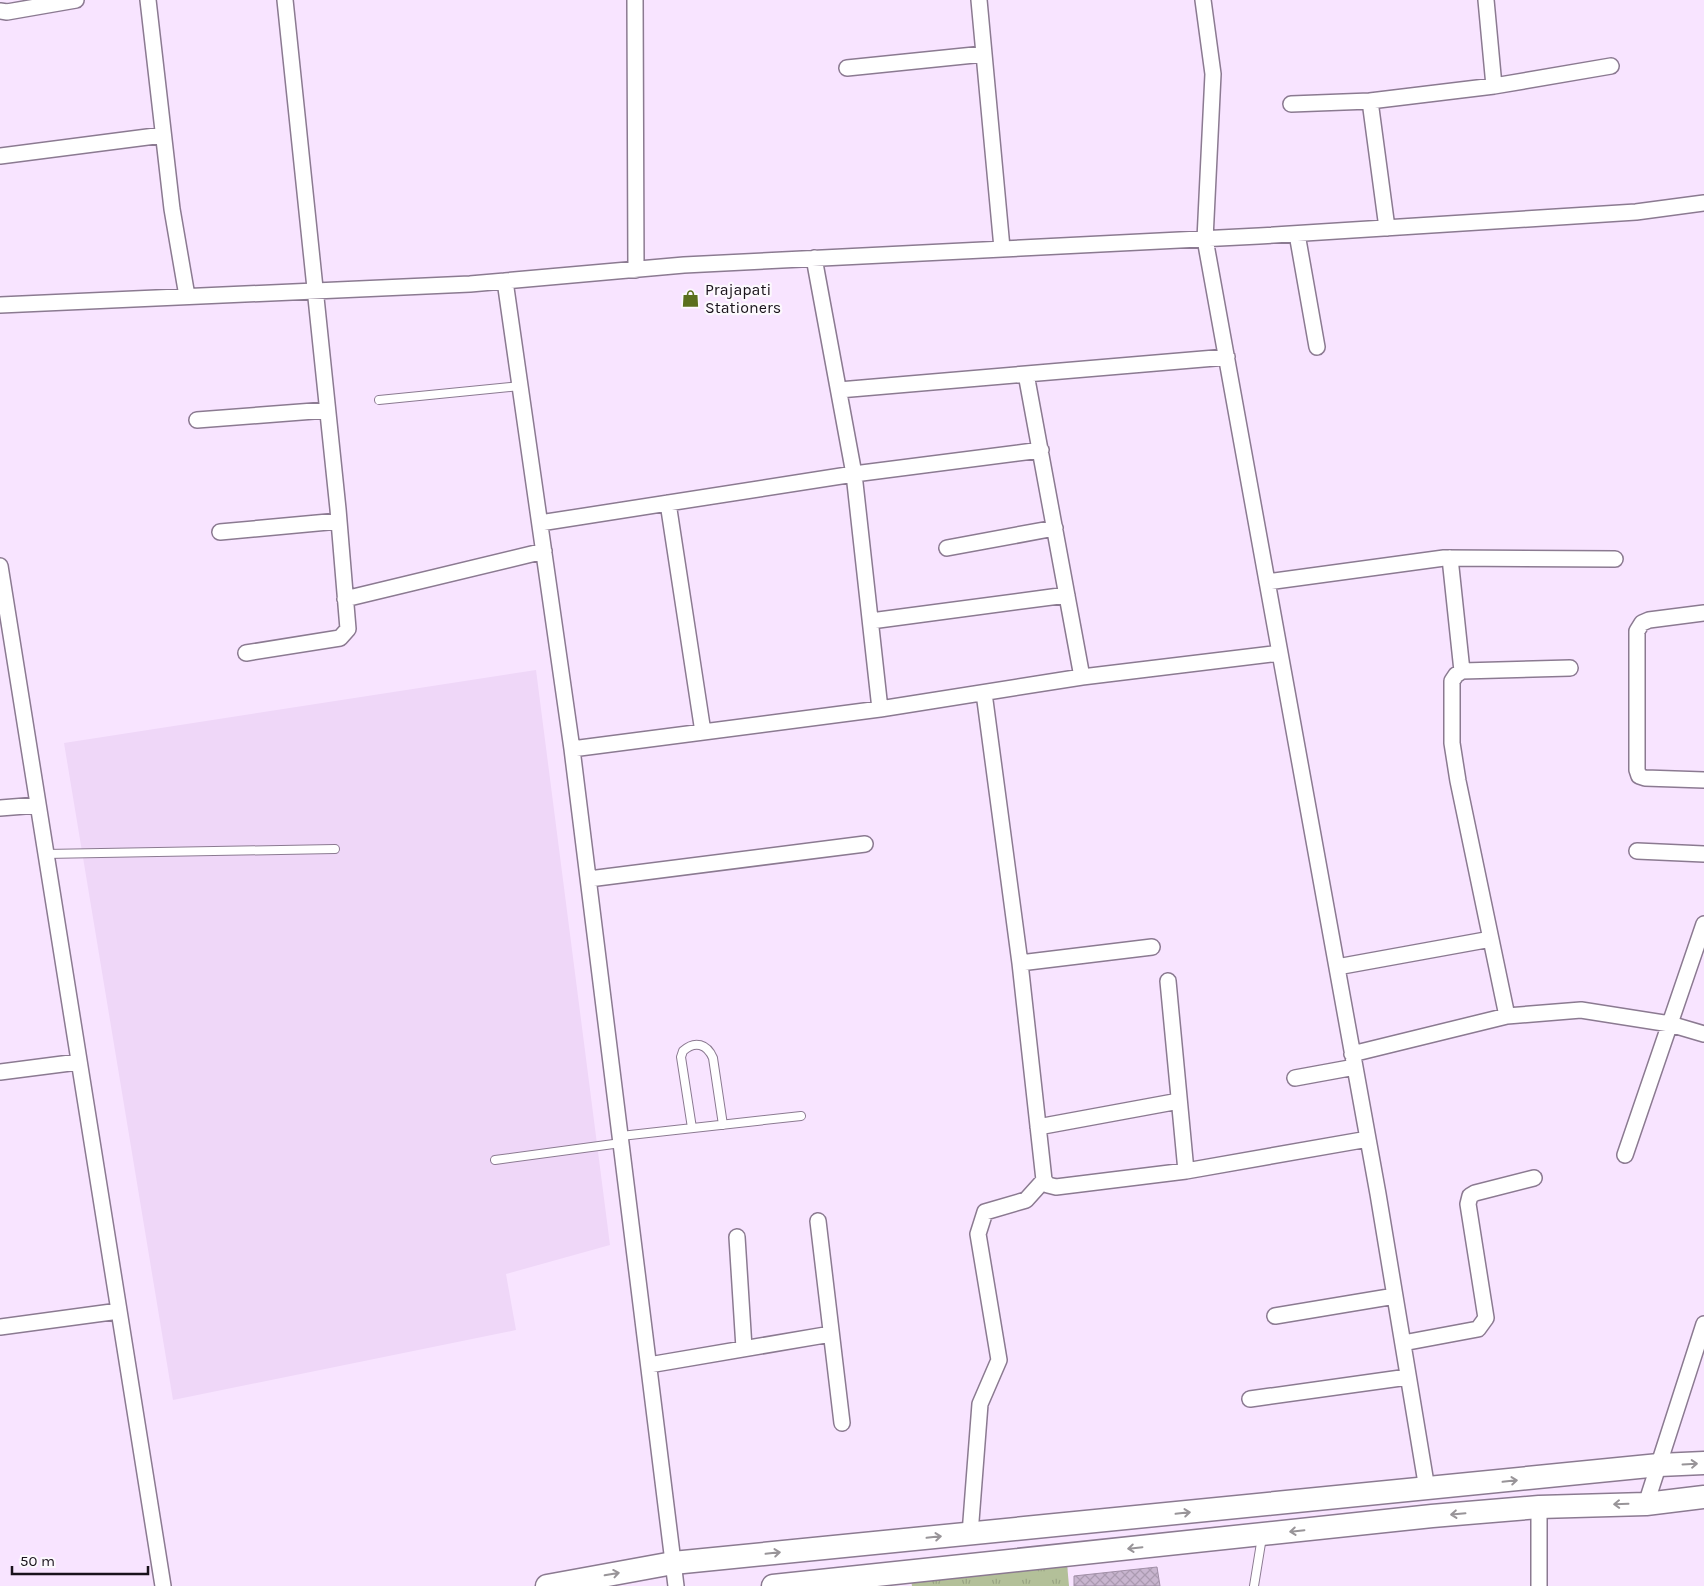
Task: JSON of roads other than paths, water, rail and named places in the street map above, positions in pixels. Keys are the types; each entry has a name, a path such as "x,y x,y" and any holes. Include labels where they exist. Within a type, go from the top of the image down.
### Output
{"main road":[{"path":"546,1586 674,1563 1659,1465 1704,1463"},
{"path":"773,1586 1539,1507 1646,1504 1704,1497"},
{"path":"1022,1528 1025,1560"}],"street":[{"path":"0,11 7,12 76,0"},
{"path":"148,0 172,209 187,296"},
{"path":"246,653 340,638 348,629 285,0"},
{"path":"635,0 636,270"},
{"path":"979,0 1002,248"},
{"path":"1202,0 1213,74 1205,239 1354,1060 1427,1489"},
{"path":"1486,0 1494,86"},
{"path":"846,68 984,54"},
{"path":"1290,104 1370,101 1494,86 1611,66"},
{"path":"1370,101 1387,228"},
{"path":"0,156 163,135"},
{"path":"0,305 505,281 684,265 1297,234 1636,212 1704,204"},
{"path":"1297,234 1317,347"},
{"path":"814,258 854,474 880,709"},
{"path":"505,281 572,749 676,1586"},
{"path":"839,390 1227,358"},
{"path":"1026,374 1082,677"},
{"path":"197,420 327,410"},
{"path":"540,523 854,474 1040,450"},
{"path":"668,503 703,732"},
{"path":"220,532 338,520"},
{"path":"947,548 1055,528"},
{"path":"345,599 544,551"},
{"path":"1267,582 1450,558 1615,559"},
{"path":"1450,558 1462,671"},
{"path":"0,566 78,1062 150,1495 163,1586"},
{"path":"871,622 1067,595"},
{"path":"1704,613 1649,620 1642,623 1637,631 1637,770 1639,776 1645,778 1704,780"},
{"path":"572,749 880,709 1082,677 1280,653"},
{"path":"1507,1016 1458,781 1452,742 1452,681 1456,674 1462,671 1570,668"},
{"path":"984,693 1020,963 1044,1180 1048,1185 1056,1187 1186,1172 1368,1139"},
{"path":"0,808 38,805"},
{"path":"589,879 865,844"},
{"path":"1636,851 1704,854"},
{"path":"1625,1155 1704,924"},
{"path":"1337,968 1491,939"},
{"path":"1020,963 1152,948"},
{"path":"1168,981 1186,1172"},
{"path":"1295,1078 1507,1016 1581,1010 1670,1024 1704,1034"},
{"path":"0,1072 78,1062"},
{"path":"1038,1127 1179,1101"},
{"path":"1403,1343 1478,1329 1484,1324 1486,1318 1468,1204 1470,1196 1475,1193 1534,1178"},
{"path":"970,1534 980,1404 998,1360 978,1234 985,1212 1026,1200 1044,1180"},
{"path":"818,1221 842,1423"},
{"path":"737,1237 744,1348"},
{"path":"1275,1316 1395,1296"},
{"path":"0,1327 119,1312"},
{"path":"1646,1504 1704,1324"},
{"path":"649,1365 831,1334"},
{"path":"1250,1399 1408,1377"},
{"path":"1539,1507 1539,1586"}],"lane":[{"path":"379,400 520,386"},
{"path":"45,854 335,849"},
{"path":"692,1128 681,1057 683,1051 695,1044 709,1049 713,1058 723,1125"},
{"path":"495,1160 692,1128 802,1116"},
{"path":"1254,1586 1262,1535"}],"place":[{"name":"Prajapati Stationers","path":"691,298"}]}
